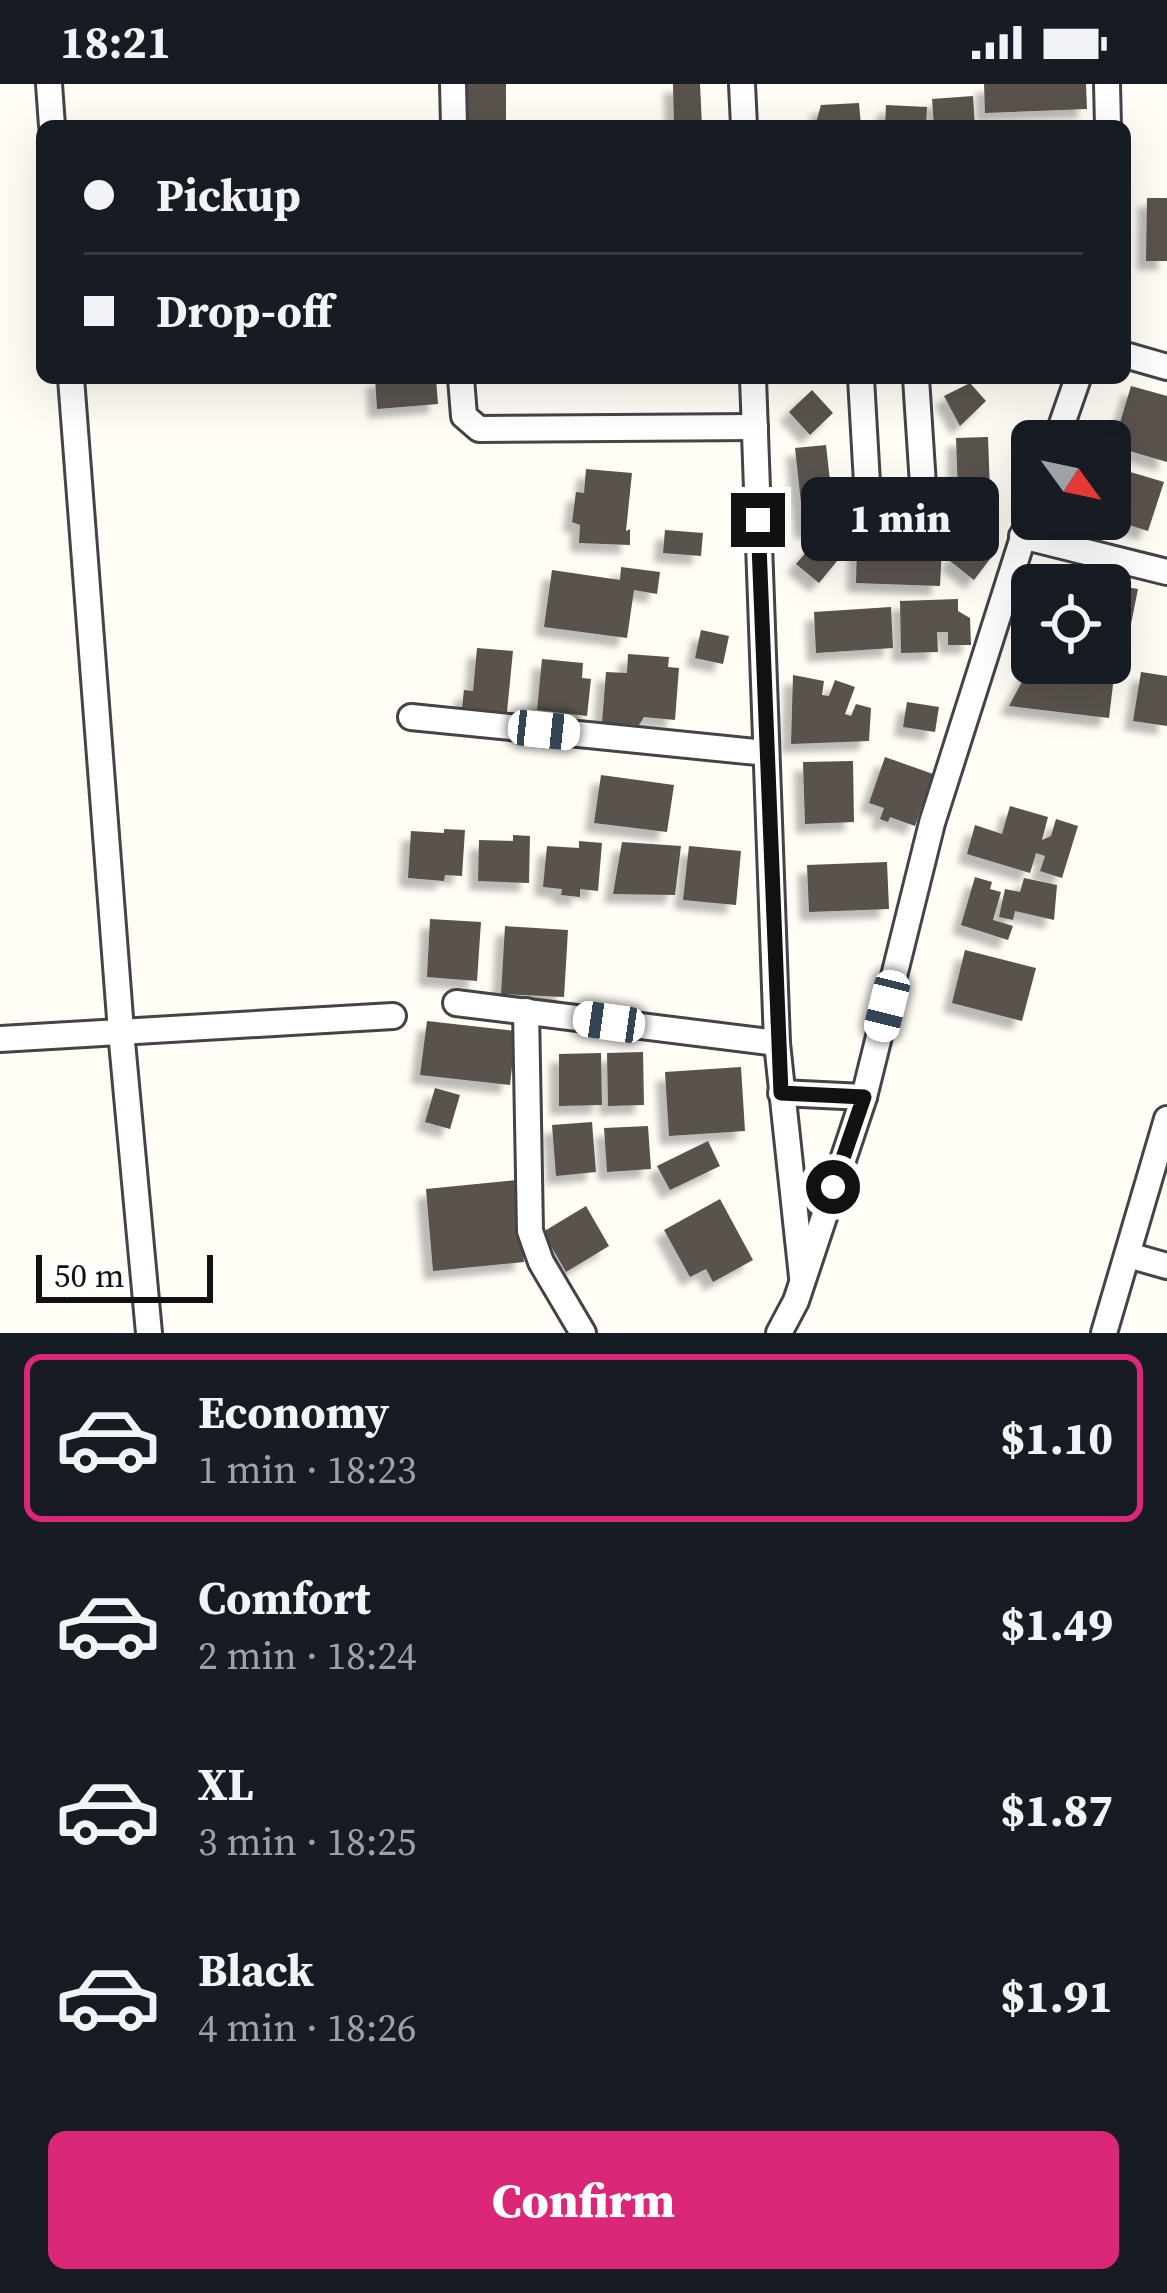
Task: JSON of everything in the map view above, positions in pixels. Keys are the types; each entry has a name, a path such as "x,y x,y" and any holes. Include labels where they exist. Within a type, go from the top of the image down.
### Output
{"street":[{"path":"49,84 52,120"},
{"path":"452,84 454,120"},
{"path":"742,84 743,120"},
{"path":"1107,84 1108,120"},
{"path":"1131,358 1167,367"},
{"path":"71,384 149,1333"},
{"path":"461,384 464,416 478,429 754,427"},
{"path":"753,384 777,1043 802,1277"},
{"path":"861,384 866,483 875,501 894,509 913,502 923,484 916,384"},
{"path":"1063,420 1076,384"},
{"path":"779,1333 796,1301 864,1097 932,823 1021,540"},
{"path":"1038,540 1167,572"},
{"path":"411,717 766,753"},
{"path":"457,1003 777,1043"},
{"path":"526,1011 530,1231 541,1262 583,1333"},
{"path":"0,1039 393,1016"},
{"path":"781,1093 864,1097"},
{"path":"1104,1333 1164,1145 1167,1119"},
{"path":"1128,1256 1167,1266"}],"building":[{"path":"462,84 506,84 506,120 462,120"},
{"path":"673,84 700,84 702,120 674,120"},
{"path":"984,84 1086,84 1087,109 985,113"},
{"path":"973,96 975,120 934,120 932,99"},
{"path":"859,103 860,120 817,120 821,105"},
{"path":"886,105 927,107 926,120 885,120"},
{"path":"1147,198 1167,198 1167,261 1146,261"},
{"path":"375,384 436,384 438,404 377,409"},
{"path":"971,384 986,401 960,426 944,396"},
{"path":"1131,386 1167,396 1167,462 1131,451 1131,420 1121,420"},
{"path":"812,390 833,413 810,435 789,412"},
{"path":"988,437 991,518 959,519 956,438"},
{"path":"826,445 835,526 804,530 795,448"},
{"path":"586,469 632,473 626,531 630,529 630,545 579,543 580,525 572,522 576,492 584,493"},
{"path":"1131,472 1164,482 1148,531 1131,526"},
{"path":"665,530 703,533 701,556 663,553"},
{"path":"972,532 996,551 974,580 950,561"},
{"path":"820,536 842,555 819,583 796,564"},
{"path":"857,545 942,548 940,586 856,583"},
{"path":"621,567 660,572 657,594 634,590 627,638 544,627 552,570 620,580"},
{"path":"1131,588 1138,589 1131,624"},
{"path":"958,599 958,611 970,618 971,645 948,645 948,632 937,632 938,652 901,653 900,601"},
{"path":"891,607 893,648 816,653 814,612"},
{"path":"701,630 729,636 723,664 695,658"},
{"path":"477,648 513,651 507,712 462,708 464,690 473,691"},
{"path":"628,654 669,657 668,667 679,668 675,720 644,717 639,725 602,723 606,672 627,673"},
{"path":"542,659 583,663 582,678 591,679 587,716 537,710"},
{"path":"1141,672 1167,676 1167,726 1133,721"},
{"path":"793,675 824,681 822,695 829,696 835,680 855,687 845,714 851,716 856,704 871,708 869,741 791,744"},
{"path":"1021,684 1113,684 1109,718 1009,706"},
{"path":"907,702 939,707 935,732 903,727"},
{"path":"885,757 933,774 915,826 890,817 888,822 880,819 884,808 869,803"},
{"path":"853,761 854,822 805,824 803,762"},
{"path":"601,775 674,785 667,832 594,823"},
{"path":"1010,806 1048,817 1042,840 1051,836 1056,819 1078,826 1062,878 1040,871 1045,856 1036,853 1030,873 967,854 975,825 1002,834"},
{"path":"444,829 465,830 462,876 445,875 444,881 408,878 411,831 444,833"},
{"path":"513,835 530,836 529,883 478,881 479,840 513,841"},
{"path":"579,841 602,843 598,891 580,889 580,897 543,887 547,846 579,848"},
{"path":"622,842 681,846 675,895 613,894"},
{"path":"689,846 741,851 736,905 683,900"},
{"path":"887,862 889,909 809,912 807,865"},
{"path":"975,877 992,882 990,889 1001,892 993,920 1013,926 1008,940 961,925"},
{"path":"1024,878 1057,885 1054,920 1015,911 1013,920 999,917 1005,889 1020,892"},
{"path":"430,919 481,922 477,981 427,977"},
{"path":"505,926 568,930 564,997 501,994"},
{"path":"965,950 1036,968 1022,1021 952,1003"},
{"path":"427,1021 516,1031 510,1085 420,1075"},
{"path":"643,1052 644,1105 608,1106 607,1053"},
{"path":"601,1053 602,1105 559,1106 559,1054"},
{"path":"741,1067 745,1131 669,1136 665,1072"},
{"path":"435,1088 460,1095 450,1129 425,1122"},
{"path":"592,1122 596,1172 556,1176 552,1125"},
{"path":"648,1126 651,1169 607,1172 604,1128"},
{"path":"708,1141 720,1166 670,1190 657,1166"},
{"path":"517,1180 524,1262 433,1271 426,1189"},
{"path":"720,1199 753,1260 713,1282 706,1269 690,1277 664,1230"},
{"path":"586,1206 609,1246 566,1272 543,1232"}],"route":[{"path":"758,520 781,1093 864,1097 833,1187"}]}
